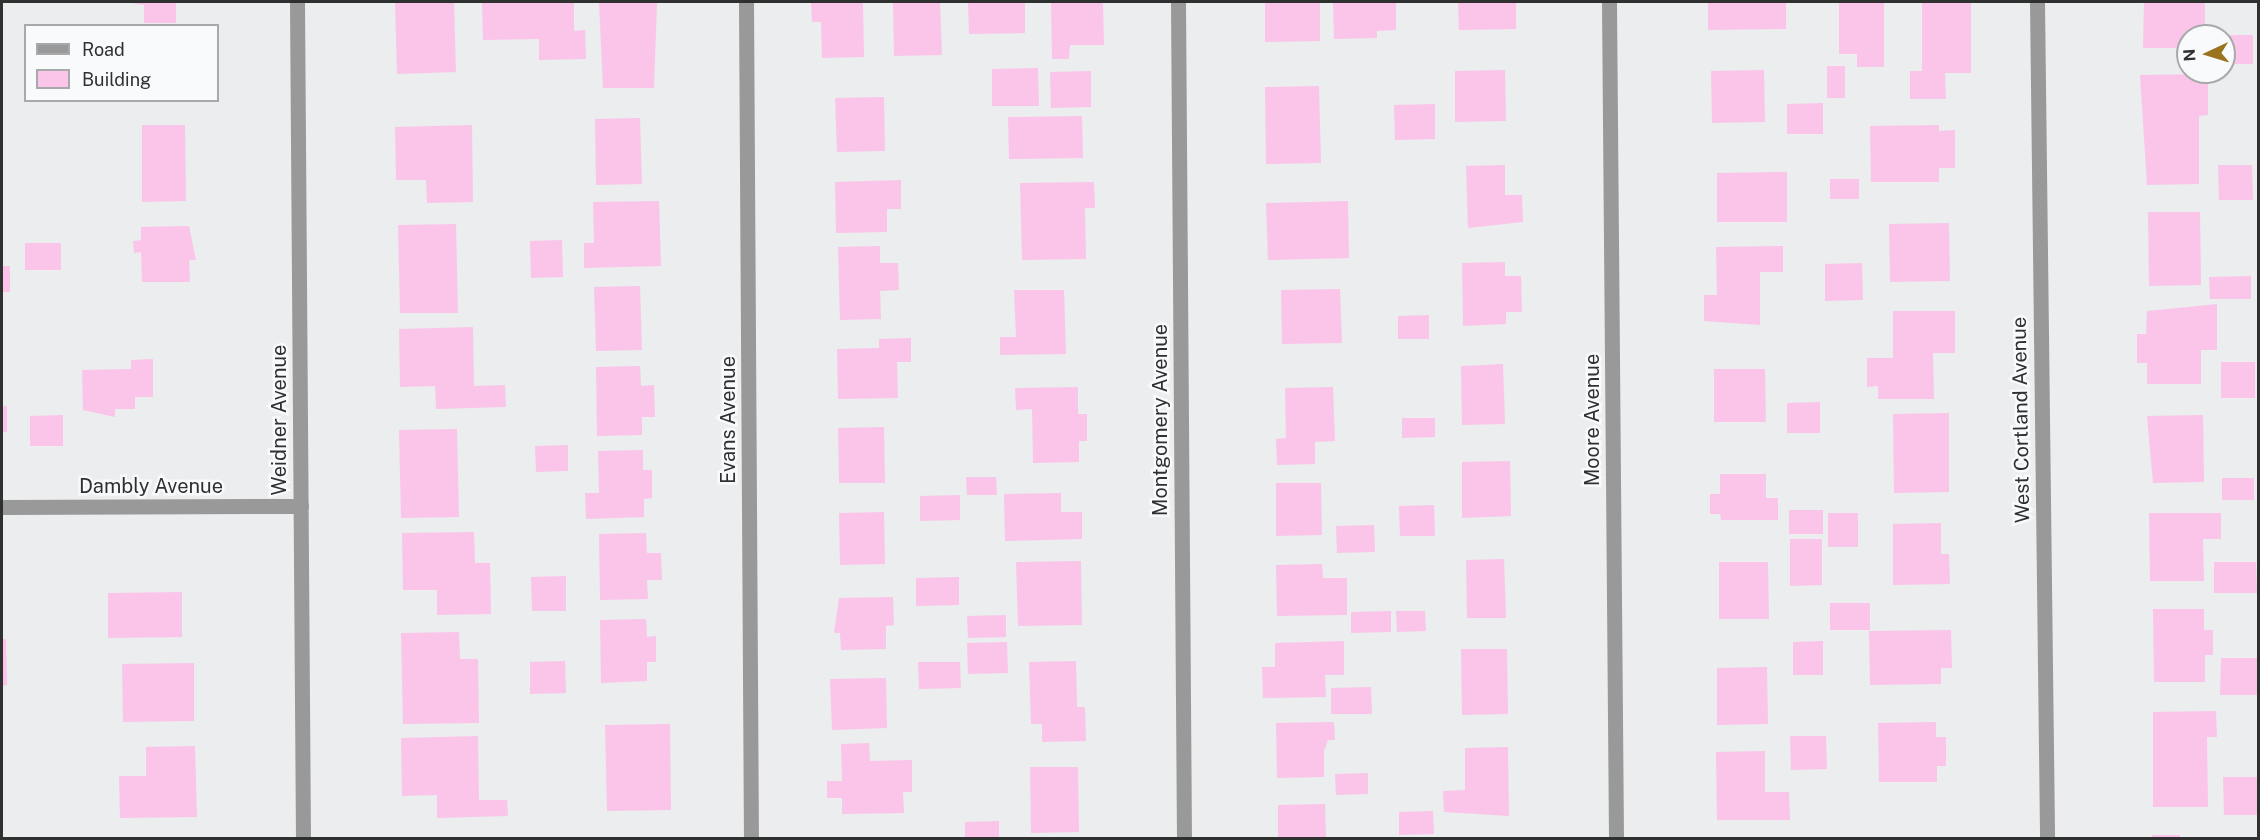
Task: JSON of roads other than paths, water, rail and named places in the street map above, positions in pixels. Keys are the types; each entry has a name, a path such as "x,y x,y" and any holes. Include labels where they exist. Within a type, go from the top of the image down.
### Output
{"street":[{"name":"Weidner Avenue","path":"297,2 303,838"},
{"name":"Evans Avenue","path":"746,2 751,838"},
{"name":"Montgomery Avenue","path":"1178,2 1184,838"},
{"name":"Moore Avenue","path":"1609,2 1616,838"},
{"name":"West Cortland Avenue","path":"2037,2 2047,838"},
{"name":"Dambly Avenue","path":"2,507 301,506"}]}
